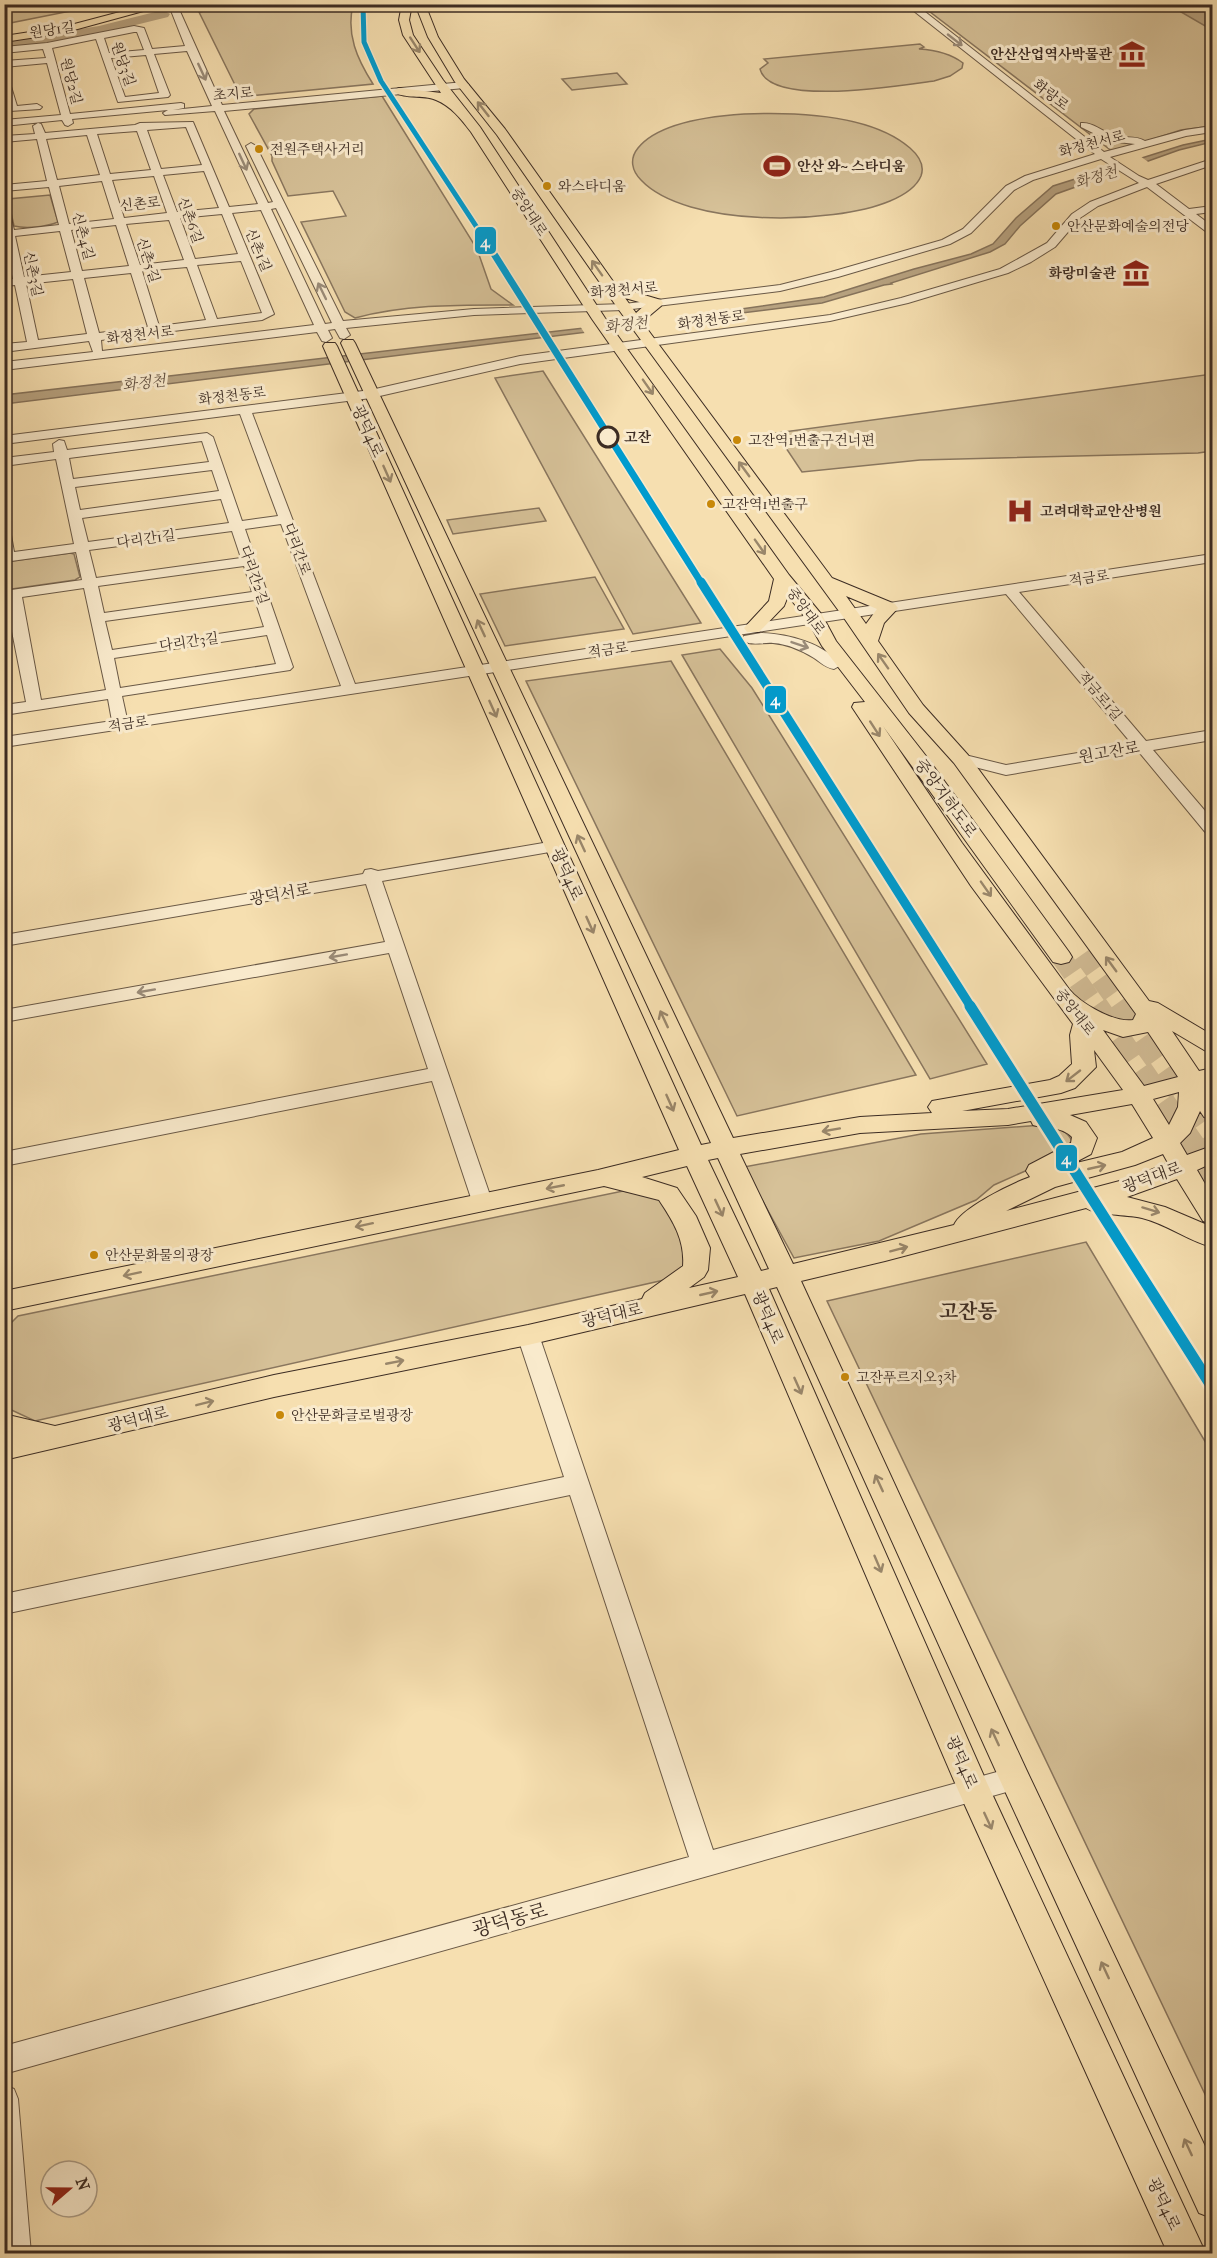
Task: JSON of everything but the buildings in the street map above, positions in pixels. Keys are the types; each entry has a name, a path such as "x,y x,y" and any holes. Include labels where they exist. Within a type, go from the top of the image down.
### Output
{"main road":[{"path":"4,33 164,4"},
{"name":"중앙대로","path":"407,4 404,21 408,34 440,84 463,112 595,314 783,579 816,619 828,642 828,651 834,665 897,764 1051,981 1139,1095 1180,1168 1212,1215"},
{"name":"중앙대로","path":"423,4 422,9 430,31 462,82 501,132 613,290 633,314 648,339 850,614 916,709 961,759 1184,1063 1202,1078 1212,1111"},
{"path":"4,39 63,30 136,8 160,11 173,9"},
{"path":"430,31 434,13"},
{"path":"399,88 420,79 429,66"},
{"path":"399,88 438,96 463,112"},
{"path":"613,290 656,303"},
{"path":"633,314 656,303"},
{"path":"348,343 359,388"},
{"path":"330,346 359,388"},
{"name":"광덕4로","path":"359,388 498,666 785,1275 1015,1779 1212,2200"},
{"name":"광덕4로","path":"359,388 475,669 753,1282 974,1790 1187,2253"},
{"path":"753,628 778,602 783,579"},
{"path":"826,582 888,608 876,621 869,641"},
{"name":"중앙지하도로","path":"828,642 919,760 1061,957"},
{"name":"중앙지하도로","path":"916,709 942,757 1083,954"},
{"path":"1051,981 1083,1012 1123,1029 1142,1026 1141,1007"},
{"path":"1141,1007 1212,1046"},
{"path":"860,1125 887,1115 1053,1087 1066,1082 1084,1067 1085,1052 1080,1034 1084,1025"},
{"path":"4,1301 598,1179 724,1149 860,1125 1008,1117 1139,1095 1202,1078"},
{"path":"1011,1194 1059,1176 1125,1161 1167,1142 1183,1123 1202,1078"},
{"path":"951,1235 1011,1194 1036,1172 1082,1148 1085,1138 1077,1127 1063,1121 1008,1117"},
{"name":"광덕대로","path":"4,1449 60,1438 274,1386 528,1335 951,1235 1138,1185 1212,1154"},
{"path":"598,1179 633,1183 668,1194 683,1216 698,1248 695,1270 641,1308"},
{"path":"1072,1203 1118,1203 1147,1208 1178,1220 1212,1238"},
{"path":"4,1315 45,1292"},
{"path":"4,1425 60,1438"}],"street":[{"path":"785,4 844,4"},
{"name":"화랑로","path":"909,4 1108,159 1135,178 1148,178"},
{"name":"화랑로","path":"924,4 1021,78"},
{"path":"173,9 330,346"},
{"name":"원당1길","path":"4,50 47,45 134,29 141,30 165,95 121,100"},
{"name":"원당3길","path":"99,36 121,100"},
{"name":"원당2길","path":"47,45 51,60 53,106 67,120"},
{"path":"106,56 190,48"},
{"path":"4,64 51,60"},
{"path":"4,80 13,109 53,106"},
{"name":"초지로","path":"4,123 67,120 217,106 232,109 462,82"},
{"name":"화랑로","path":"1075,119 1122,154 1174,202 1212,231"},
{"name":"초지로","path":"4,129 39,131 67,120"},
{"name":"신촌1길","path":"4,139 39,131 91,131 189,124 268,314 262,317 4,348"},
{"name":"신촌6길","path":"140,126 213,323"},
{"path":"1084,126 1112,139 1157,141"},
{"name":"화정천서로","path":"656,303 798,284 929,248 967,231 1010,188 1048,171 1108,159 1157,141 1185,133 1212,129"},
{"name":"신촌4길","path":"39,131 98,355"},
{"name":"신촌5길","path":"91,131 155,330"},
{"path":"247,139 348,343"},
{"name":"화정천동로","path":"4,440 245,410 617,343 831,318 979,280 1027,260 1051,244 1076,216 1148,178 1212,162"},
{"path":"4,188 207,168"},
{"path":"1110,198 1132,196 1174,202"},
{"name":"신촌로","path":"7,233 279,204"},
{"path":"1187,212 1212,209"},
{"name":"신촌3길","path":"4,210 7,233 33,344"},
{"path":"4,283 244,257"},
{"name":"화정천서로","path":"4,366 321,327 465,312 633,314"},
{"name":"다리간로","path":"245,410 349,688"},
{"path":"57,433 121,725"},
{"name":"다리간2길","path":"4,462 207,437 285,667 4,710"},
{"path":"68,484 217,465"},
{"path":"75,515 227,494"},
{"name":"다리간1길","path":"6,558 286,519"},
{"path":"4,535 6,558"},
{"name":"적금로","path":"4,742 1212,558"},
{"path":"34,705 9,594 249,561"},
{"name":"적금로1길","path":"1011,590 1212,829"},
{"path":"98,618 261,595"},
{"name":"다리간3길","path":"106,655 272,630"},
{"path":"621,648 701,647 761,637 781,640 813,650 834,665"},
{"name":"원고잔로","path":"1005,770 1212,735"},
{"path":"961,759 1005,770 985,792"},
{"name":"광덕서로","path":"4,941 555,846"},
{"path":"371,876 482,1201"},
{"path":"4,1016 395,946"},
{"path":"4,1159 437,1074"},
{"path":"528,1335 705,1865"},
{"path":"4,1604 577,1484"},
{"name":"광덕동로","path":"4,2060 1015,1779"},
{"path":"4,2099 16,2253"}],"shaded area":[{"path":"5,4 101,4 101,5 5,24"},
{"path":"241,5 353,5 351,26 354,46 373,84 248,96 239,93 199,12"},
{"path":"921,5 1212,5 1212,126 1181,130 1113,152"},
{"path":"920,44 924,47 919,49 953,57 963,63 962,68 950,76 934,81 839,91 787,88 769,81 760,69 768,63 764,59"},
{"path":"617,73 627,84 572,90 562,79"},
{"path":"382,96 477,249 491,289 513,305 453,305 414,308 355,318 345,312 301,222 346,216 333,191 288,196 272,161 272,156 249,114 254,109"},
{"name":"안산 와~ 스타디움","path":"744,114 808,115 853,122 874,128 894,137 913,151 921,164 921,176 916,184 904,194 865,209 833,215 761,218 691,207 662,196 635,173 633,156 635,152 647,139 659,132 687,122"},
{"path":"50,195 58,222 36,227 14,226 8,199"},
{"path":"543,371 701,623 633,634 495,378"},
{"path":"1212,374 1212,451 1198,453 920,460 802,472 776,433"},
{"path":"539,508 546,521 453,534 447,520"},
{"path":"74,554 80,577 75,580 5,590 5,562"},
{"path":"595,577 624,629 505,646 480,594"},
{"path":"720,649 752,688 987,1064 930,1079 682,655"},
{"path":"671,661 916,1075 737,1116 526,681"},
{"path":"1042,1125 1065,1132 1073,1143 1061,1155 994,1185 976,1200 879,1241 794,1258 744,1167 921,1134"},
{"path":"623,1191 662,1198 690,1259 673,1278 35,1421 5,1407 5,1329 18,1316"},
{"path":"1086,1242 1212,1453 1212,2109 827,1301"}],"water":[{"path":"1169,5 1212,5 1212,30"},
{"name":"화정천","path":"1212,139 1212,142 1179,150 1056,194 1020,226 1005,244 990,252 892,284 822,303 5,404 4,395 706,314 824,297 971,254 993,244 1016,218 1053,186 1183,145"}],"pier":[{"path":"1140,156 1151,164 1113,178 1099,168"},
{"path":"679,314 686,324 587,337 580,326"}],"waterway":[{"path":"4,45 99,30 163,14"}],"tunnel":[{"path":"1083,954 1121,1007"},
{"path":"1061,957 1096,1007"},
{"path":"1095,1006 1212,1174"},
{"path":"1120,1006 1212,1135"}],"transit line":[{"name":"4","path":"363,4 364,42 381,81 517,289 562,364 1212,1387"}],"place":[{"name":"안산산업역사박물관","path":"1132,54"},
{"name":"전원주택사거리","path":"259,149"},
{"name":"안산 와~ 스타디움","path":"777,166"},
{"name":"와스타디움","path":"547,186"},
{"name":"안산문화예술의전당","path":"1056,226"},
{"name":"화랑미술관","path":"1136,273"},
{"name":"고잔","path":"608,437"},
{"name":"고잔역1번출구건너편","path":"737,440"},
{"name":"고잔역1번출구","path":"711,504"},
{"name":"고려대학교안산병원","path":"1020,511"},
{"name":"안산문화물의광장","path":"94,1255"},
{"name":"고잔푸르지오3차","path":"845,1377"},
{"name":"안산문화글로벌광장","path":"280,1415"}],"district":[{"name":"고잔동","path":"968,1311"}]}
